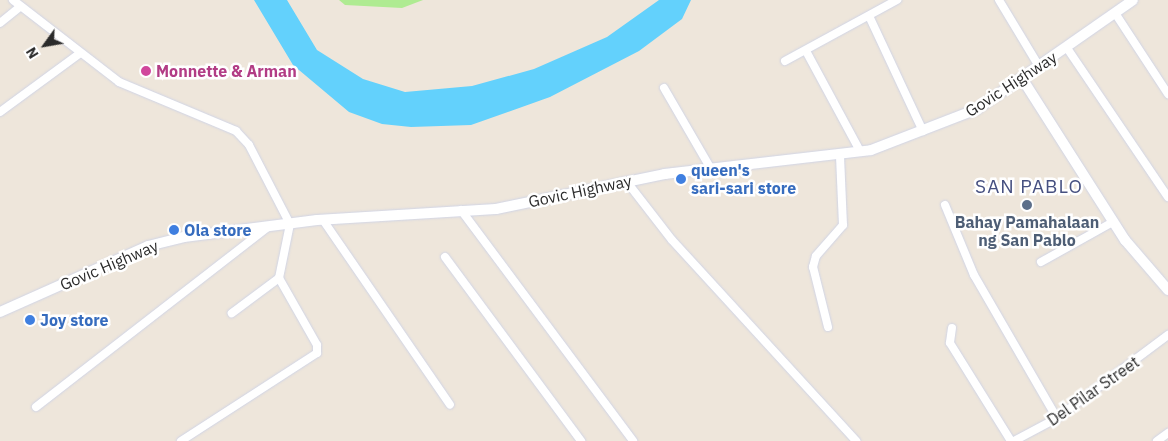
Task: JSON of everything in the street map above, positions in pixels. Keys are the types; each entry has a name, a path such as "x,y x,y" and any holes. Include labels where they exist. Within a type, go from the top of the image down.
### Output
{"main road":[{"name":"Govic Highway","path":"0,312 148,246 269,226 323,220 496,209 628,182 711,169 840,155 860,151 923,131 977,109 1023,80 1133,0"},
{"path":"1023,80 1113,222 1168,290"}],"street":[{"path":"13,0 79,54 119,82 236,131 249,145 290,224 279,278 317,344 317,353 181,441"},
{"path":"785,61 870,18 897,0"},
{"path":"999,0 1040,68"},
{"path":"0,23 20,7"},
{"path":"1115,13 1168,94"},
{"path":"870,18 923,131"},
{"path":"1066,48 1168,197"},
{"path":"806,51 860,151"},
{"path":"0,112 79,54"},
{"path":"664,88 711,169"},
{"path":"828,327 813,267 816,256 843,225 840,155"},
{"path":"628,182 672,240 856,441"},
{"path":"945,205 974,275 1057,418"},
{"path":"462,210 633,441"},
{"path":"323,220 450,406"},
{"path":"1041,262 1113,222"},
{"path":"36,407 269,226"},
{"path":"445,257 581,441"},
{"path":"232,313 279,278"},
{"path":"952,328 950,343 1012,441"},
{"name":"Del Pilar Street","path":"1012,441 1057,418 1168,335"}],"green space":[{"path":"339,0 423,0 402,8 345,5"}],"water":[{"path":"254,0 287,0 317,50 363,79 405,92 472,86 534,69 607,37 659,0 691,0 682,19 639,51 550,97 471,125 411,127 382,124 349,112 293,65"}],"place":[{"name":"Monnette & Arman","path":"146,71"},
{"name":"queen's sari-sari store","path":"681,179"},
{"name":"Bahay Pamahalaan ng San Pablo","path":"1027,205"},
{"name":"Ola store","path":"174,230"},
{"name":"Joy store","path":"30,320"}],"district":[{"name":"SAN PABLO","path":"1029,187"}]}
